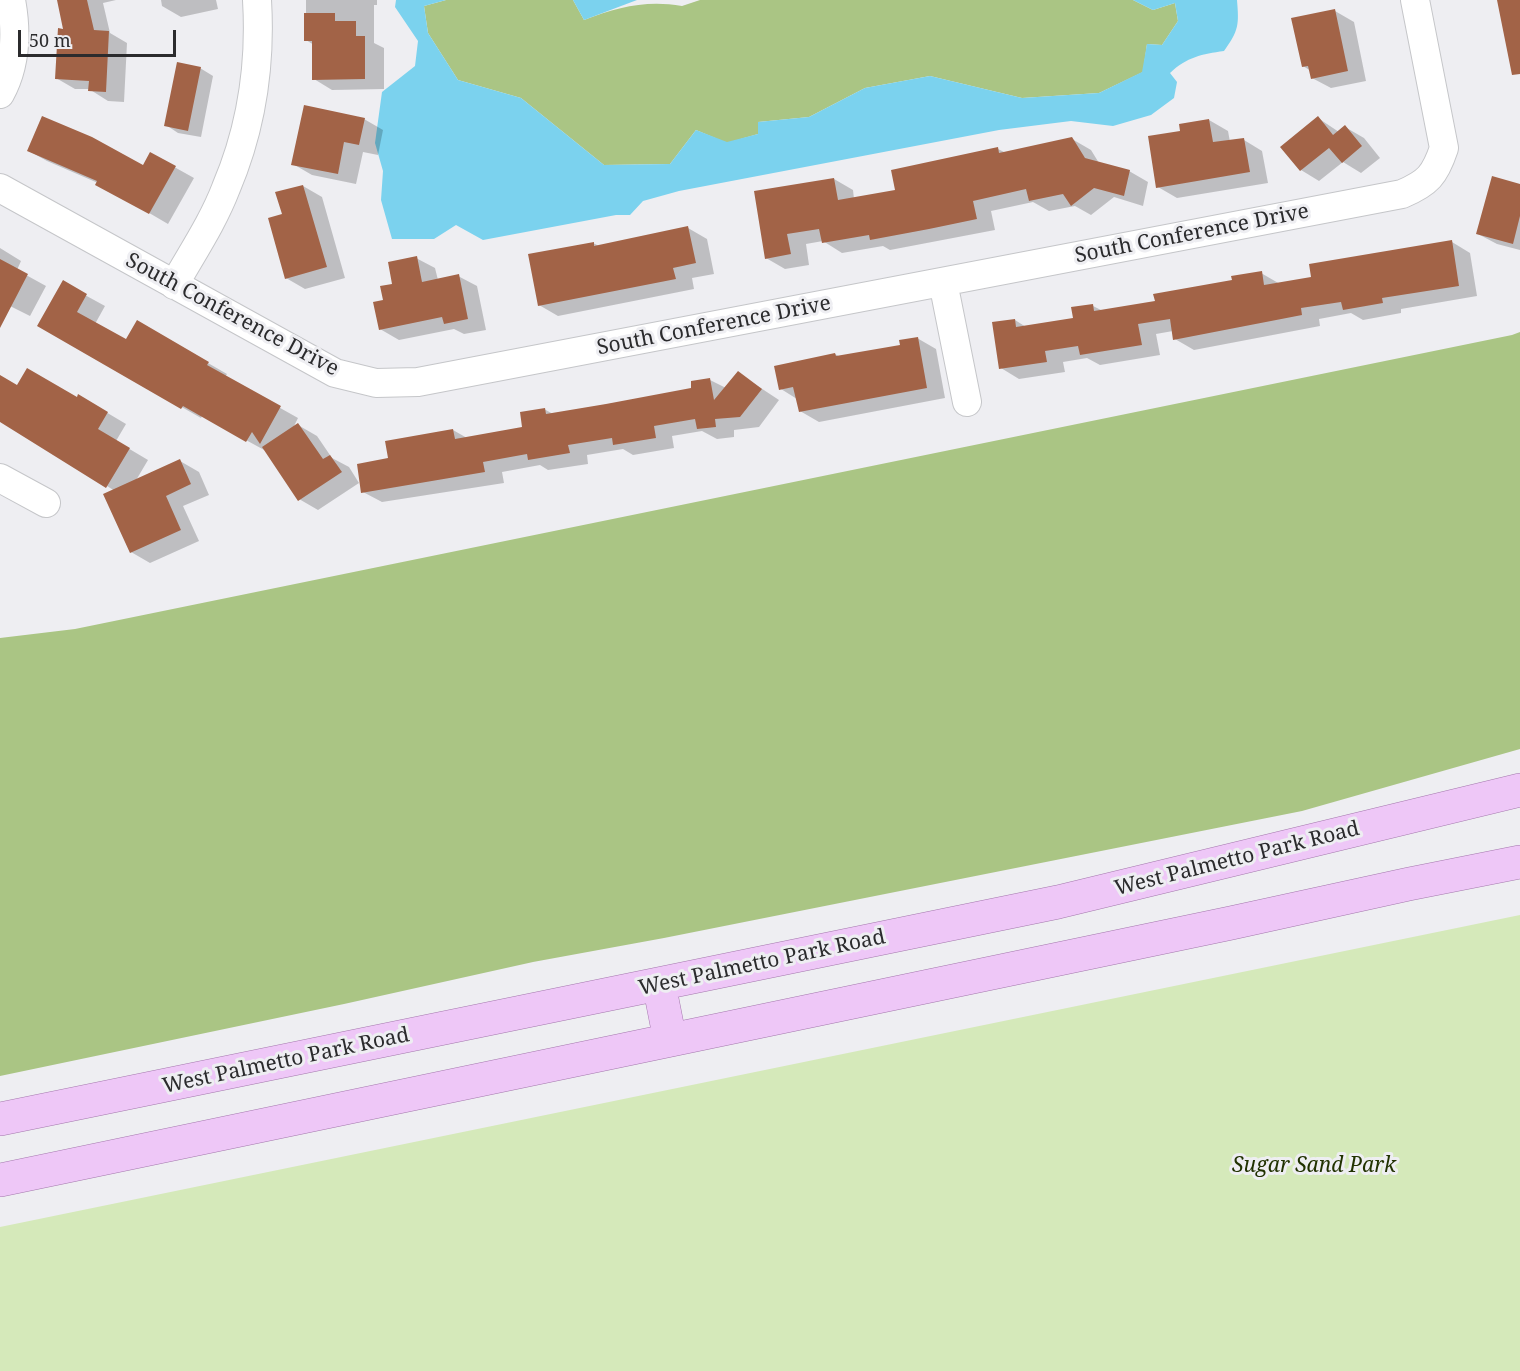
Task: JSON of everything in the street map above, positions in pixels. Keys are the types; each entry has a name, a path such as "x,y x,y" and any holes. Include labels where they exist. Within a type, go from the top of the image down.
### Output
{"main road":[{"name":"West Palmetto Park Road","path":"0,1119 1059,902 1520,790"},
{"path":"0,1180 1520,862"},
{"path":"659,984 670,1040"}],"street":[{"path":"0,94 13,58 15,32 11,0"},
{"path":"174,285 217,208 241,149 252,108 258,65 257,0"},
{"name":"South Conference Drive","path":"0,188 335,373 376,383 418,382 1402,194 1422,185 1437,169 1444,146 1415,0"},
{"path":"943,282 967,402"},
{"path":"0,478 46,503"}],"green space":[{"path":"446,0 573,0 584,20 632,6 669,4 682,6 700,0 1133,0 1153,10 1175,3 1178,21 1162,45 1147,44 1143,72 1099,93 1022,98 930,76 865,88 809,117 758,122 758,134 727,143 696,130 670,164 604,165 521,98 458,80 428,33 424,6"},
{"path":"1520,332 1520,749 1302,811 533,962 0,1076 0,638 75,629"},
{"name":"Sugar Sand Park","path":"1520,915 1520,1371 0,1371 0,1227"}],"water":[{"path":"396,0 446,0 424,6 428,33 458,80 521,98 604,165 670,164 696,130 727,142 758,134 758,122 809,117 865,88 930,76 1022,98 1099,93 1142,72 1147,44 1162,45 1178,21 1175,3 1153,10 1133,0 1237,0 1238,16 1233,38 1224,51 1195,57 1170,73 1177,82 1174,98 1151,115 1113,126 1071,121 999,130 679,191 643,201 630,215 616,215 483,240 456,225 434,239 392,239 381,200 383,171 375,143 382,92 415,66 418,41 395,7"},
{"path":"573,0 637,0 584,20"}],"building":[{"path":"57,0 87,0 94,30 109,31 106,92 88,91 89,81 55,79 58,28 63,29"},
{"path":"1497,0 1520,0 1520,74 1512,75"},
{"path":"1335,9 1348,71 1311,79 1308,66 1302,67 1291,18"},
{"path":"304,13 335,13 335,21 356,21 356,36 365,36 365,79 312,80 312,41 304,41"},
{"path":"177,62 201,67 188,131 164,126"},
{"path":"304,105 365,118 359,145 344,142 338,174 291,165"},
{"path":"42,116 92,137 143,165 150,152 176,166 149,214 95,185 97,181 27,151"},
{"path":"1318,116 1333,135 1345,125 1362,146 1342,163 1329,148 1300,171 1280,147"},
{"path":"1209,119 1213,142 1244,138 1250,172 1156,188 1148,136 1180,131 1179,124"},
{"path":"1072,137 1085,158 1130,170 1124,196 1094,188 1071,206 1063,194 1029,201 1026,189 973,201 977,219 929,229 870,240 869,235 822,243 819,229 787,234 791,254 765,259 754,191 834,178 838,200 895,190 891,170 998,147 999,153"},
{"path":"1492,176 1520,184 1520,216 1513,244 1476,234"},
{"path":"303,185 327,267 285,279 268,218 282,214 275,192"},
{"path":"688,226 696,263 673,268 676,279 538,306 528,254 594,242 594,246"},
{"path":"1452,240 1459,286 1382,298 1383,303 1343,310 1341,302 1301,308 1302,315 1173,340 1170,319 1138,324 1142,345 1080,355 1078,346 1045,351 1047,362 999,369 992,322 1015,319 1016,327 1073,318 1071,307 1093,304 1094,311 1155,301 1153,294 1232,280 1231,276 1262,271 1264,285 1311,277 1309,264"},
{"path":"417,256 422,282 459,274 468,319 444,324 442,317 379,330 373,302 383,300 380,286 392,284 388,262"},
{"path":"0,259 28,274 0,328"},
{"path":"63,280 87,294 77,312 126,339 137,320 209,362 207,365 281,406 260,444 252,432 246,442 183,406 181,409 37,326"},
{"path":"918,337 927,388 799,412 793,387 779,390 774,366 835,353 836,356 900,345 899,340"},
{"path":"27,368 108,412 98,429 130,448 106,488 0,422 0,375 17,385"},
{"path":"738,371 762,389 740,417 715,419 716,427 697,429 695,419 654,426 656,438 613,445 612,438 568,445 570,453 528,460 527,454 483,462 485,472 361,493 357,464 388,458 385,441 453,429 455,439 522,427 520,412 545,408 546,414 606,404 691,388 691,381 710,378 714,400"},
{"path":"298,423 323,459 330,455 342,472 298,501 262,447"},
{"path":"180,459 191,484 166,496 181,530 130,553 103,494"}]}
